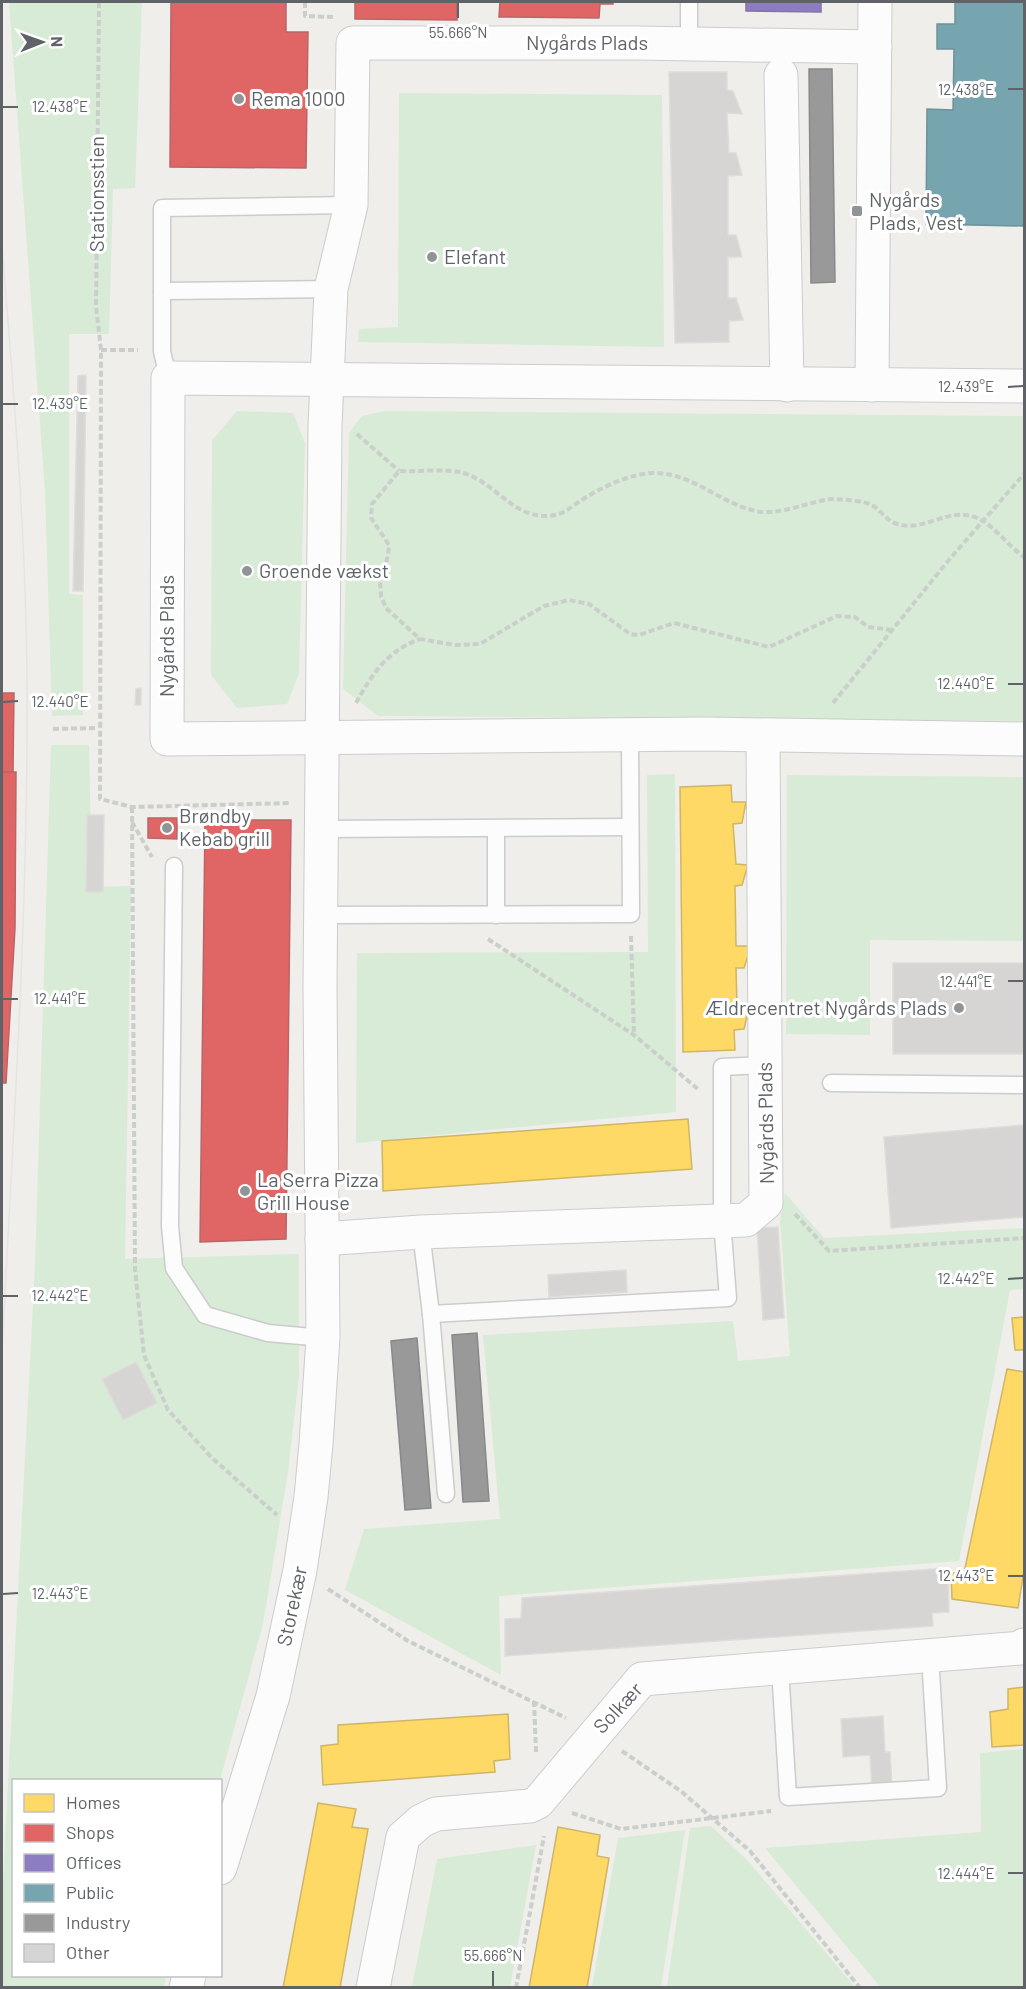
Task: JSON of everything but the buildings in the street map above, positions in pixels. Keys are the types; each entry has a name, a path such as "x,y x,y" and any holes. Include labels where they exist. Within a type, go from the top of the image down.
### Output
{"street":[{"path":"872,385 875,2"},
{"name":"Nygårds Plads","path":"323,1338 322,829 326,381 331,289 351,205 353,43 875,47"},
{"path":"781,75 787,385"},
{"name":"Nygårds Plads","path":"168,378 167,739 630,735 1024,739"},
{"path":"168,378 1024,386"},
{"name":"Nygårds Plads","path":"322,1239 421,1232 746,1220 766,1203 764,736"},
{"name":"Storekær","path":"222,1862 273,1696 300,1570 311,1497 323,1338"},
{"name":"Solkær","path":"538,1803 642,1679 1021,1648 1024,1645"},
{"path":"374,1988 403,1837 420,1821 436,1814 530,1806 538,1803"}],"lane":[{"path":"689,2 689,44"},
{"name":"Nygårds Plads","path":"168,378 162,351 162,208 351,205"},
{"path":"162,291 331,289"},
{"path":"322,915 631,914 630,735"},
{"path":"322,829 630,827"},
{"path":"496,828 496,915"},
{"path":"174,866 170,1226 174,1268 206,1315 268,1333 323,1338"},
{"path":"431,1314 728,1298 723,1220 722,1067 765,1065"},
{"path":"831,1083 1024,1085"},
{"path":"421,1232 431,1314 446,1494"},
{"path":"780,1668 788,1797 938,1788 930,1656"}],"path":[{"name":"Stationsstien","path":"99,2 96,306 101,350 98,728 100,800 132,807 291,803 295,794"},
{"path":"325,426 348,426 399,471 462,472 486,484 504,501 528,515 562,515 584,498 626,478 653,473 677,476 756,511 780,510 833,499 871,504 893,523 910,528 928,524 945,515 963,513 983,521 1024,557"},
{"path":"399,471 372,504 371,518 389,545 380,581 381,596 386,608 420,639"},
{"path":"806,737 892,630 1024,474"},
{"path":"323,737 355,705 373,672 390,655 405,645 420,639 455,645 480,644 544,606 569,600 589,604 630,633 639,635 674,623 769,647 837,616 855,617 868,627 892,630"},
{"path":"53,729 98,728"},
{"path":"132,821 156,865 174,866"},
{"path":"631,914 633,1035"},
{"path":"452,915 633,1035 722,1110"},
{"path":"766,1182 829,1251 1024,1238"},
{"path":"516,1988 544,1835 538,1803 534,1701"},
{"path":"595,1733 682,1792 750,1851 860,1988"},
{"path":"538,1803 621,1829 782,1809 788,1797"}],"green space":[{"path":"9,2 142,2 135,188 113,189 109,334 69,334 69,594 83,595 83,715 52,716 45,491"},
{"path":"399,93 662,95 664,347 358,342 359,329 398,327"},
{"path":"237,411 293,413 305,443 299,674 287,704 237,708 211,675 212,440"},
{"path":"384,411 1024,416 1024,721 378,716 343,689 349,433 362,416"},
{"path":"51,745 89,745 92,887 131,886 125,1259 299,1254 299,1376 288,1472 263,1624 220,1779 12,1779 12,1977 166,1977 164,1987 2,1988 2,1898 35,1266"},
{"path":"675,774 676,1112 356,1143 357,953 648,952 647,775"},
{"path":"787,775 1024,777 1024,941 870,940 870,1035 786,1034"},
{"path":"785,1193 824,1238 1024,1228 1024,1289 1010,1290 959,1561 499,1596 501,1675 345,1590 364,1529 500,1519 483,1335 733,1321 738,1361 790,1356 780,1220"},
{"path":"1024,1749 1024,1987 880,1987 765,1848 981,1832 980,1753"},
{"path":"711,1826 748,1861 855,1987 667,1987 690,1828"},
{"path":"685,1830 661,1987 592,1987 618,1838"},
{"path":"536,1845 510,1987 412,1987 437,1859"}],"tram line":[{"path":"2,246 22,527 27,696 22,942 2,1351"}],"place":[{"name":"Rema 1000","path":"239,99"},
{"name":"Nygårds Plads, Vest","path":"857,211"},
{"name":"Elefant","path":"432,257"},
{"name":"Groende vækst","path":"247,571"},
{"name":"Brøndby Kebab grill","path":"167,828"},
{"name":"Ældrecentret Nygårds Plads","path":"959,1008"},
{"name":"La Serra Pizza Grill House","path":"245,1191"}]}
